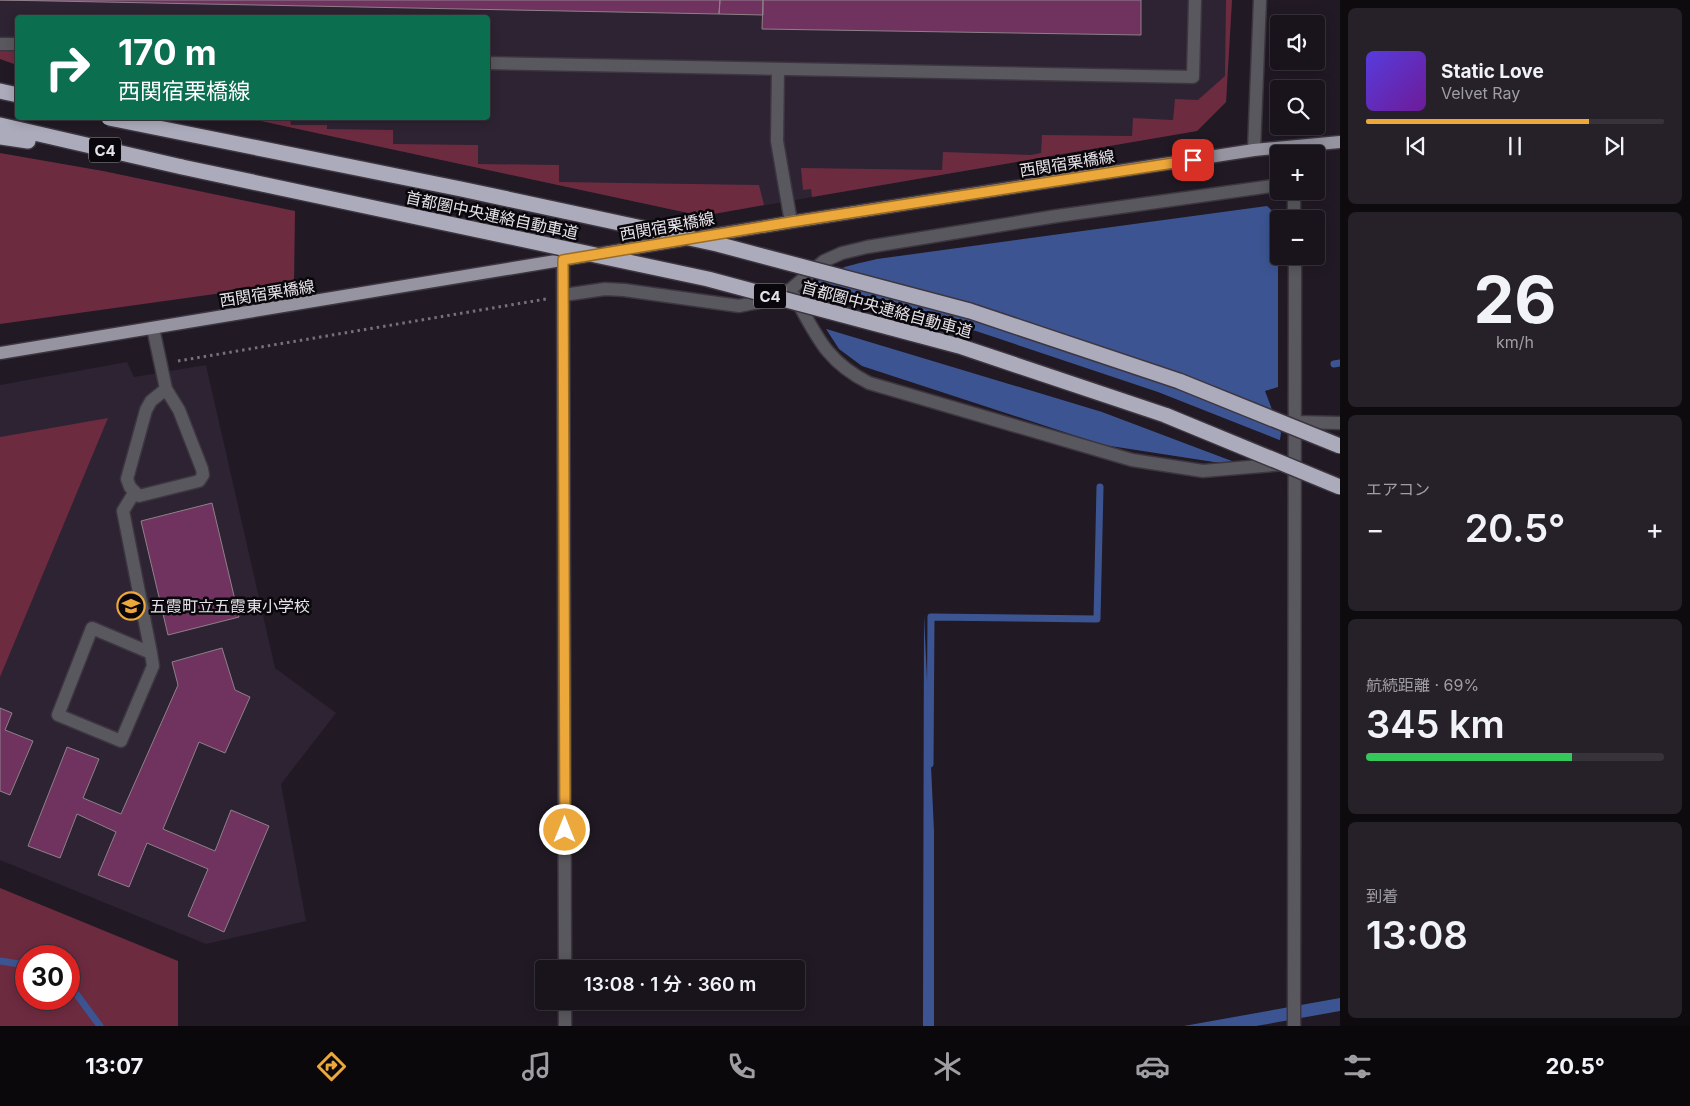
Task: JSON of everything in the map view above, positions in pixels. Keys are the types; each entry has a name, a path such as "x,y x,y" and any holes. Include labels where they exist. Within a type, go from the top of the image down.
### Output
{"highway":[{"path":"0,90 15,94"},
{"name":"首都圏中央連絡自動車道","path":"118,120 461,189 717,244 970,311 1179,381 1340,446"},
{"name":"首都圏中央連絡自動車道","path":"0,125 182,167 708,279 959,346 1165,415 1340,487"},
{"path":"0,137 182,167"}],"main road":[{"name":"西関宿栗橋線","path":"1323,145 1340,142"},
{"name":"西関宿栗橋線","path":"0,353 791,222 1254,150 1270,150"}],"street":[{"path":"490,64 1193,77 1195,0"},
{"path":"1254,150 1260,0"},
{"path":"0,44 15,44"},
{"path":"778,69 777,141 791,222"},
{"path":"564,295 605,289 624,290 739,306 769,300 791,289 824,262 842,253 867,247 1057,216 1270,186"},
{"path":"563,260 565,960"},
{"path":"1294,265 1296,464 1294,1026"},
{"path":"791,289 814,333 830,356 848,372 869,383 1132,460 1203,471 1296,464"},
{"path":"153,328 166,389 179,410 203,475 199,481 146,496 134,493 127,480 146,410 151,401 166,389"},
{"path":"1295,422 1340,423"},
{"path":"134,493 123,511 151,653 153,666 121,741 58,715 92,628 151,653"},
{"path":"565,1010 565,1026"}],"path":[{"path":"161,364 476,309 506,307 564,295"}],"shaded area":[{"path":"0,0 1232,0 1226,102 1197,131 702,216 256,120 490,120 490,15 15,15 15,64 0,59"},
{"path":"1226,0 1232,0 1226,102 1197,131 812,197 811,189 803,190 801,168 942,170 943,152 1031,155 1041,153 1042,135 1132,136 1133,118 1173,120 1175,99 1198,100 1225,76"},
{"path":"0,51 15,51 15,64 0,59"},
{"path":"256,120 290,120 291,125 327,125 327,129 393,130 393,144 478,145 478,164 559,165 559,182 759,185 764,205 702,216"},
{"path":"0,153 103,171 295,211 294,283 0,324"},
{"name":"五霞町立五霞東小学校","path":"127,362 134,377 206,365 275,668 336,713 281,784 306,921 206,944 0,860 0,385"},
{"path":"108,418 0,677 0,437"},
{"path":"0,888 178,961 178,1026 0,1026"}],"water":[{"path":"1267,206 1271,210 1270,265 1278,265 1278,387 1265,391 1281,433 1276,464 1214,462 1104,445 862,366 839,349 808,301 811,289 817,282 832,272 850,265 877,259"},
{"path":"924,615 934,831 934,1026 923,1026"},
{"path":"1340,998 1340,1011 1256,1026 1184,1026"}],"pier":[{"path":"810,287 976,331 1158,392 1282,441 1278,465 1245,466 1102,412 823,328 806,302"}],"building":[{"path":"0,0 720,0 719,14"},
{"path":"720,0 763,0 763,15 719,14"},
{"path":"763,0 1141,0 1141,35 762,29"},
{"path":"212,503 239,617 168,635 141,521"},
{"path":"222,648 235,690 250,697 225,753 199,742 163,829 215,851 231,810 269,826 224,932 188,916 208,869 147,843 129,887 98,875 116,832 77,814 60,858 28,846 67,747 99,759 83,798 121,814 178,685 172,662"},
{"path":"0,708 12,713 5,730 33,741 10,795 0,791"}],"waterway":[{"path":"1334,364 1340,363"},
{"path":"930,764 931,617 1097,619 1100,487"},
{"path":"0,961 15,963"},
{"path":"80,999 100,1026"}],"place":[{"name":"五霞町立五霞東小学校","path":"131,606"}],"route":[{"path":"565,830 563,260 791,222 1193,160"}]}
